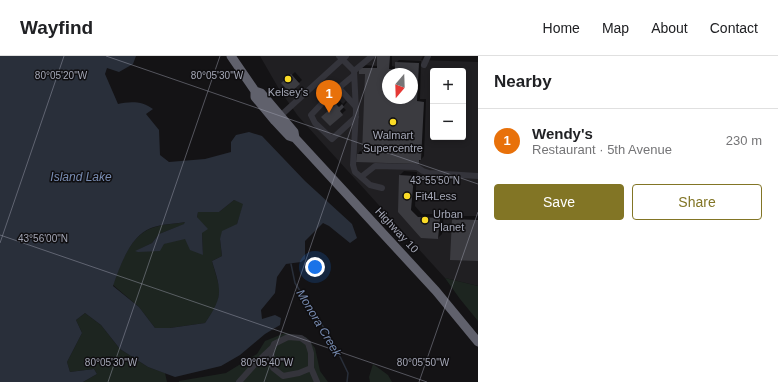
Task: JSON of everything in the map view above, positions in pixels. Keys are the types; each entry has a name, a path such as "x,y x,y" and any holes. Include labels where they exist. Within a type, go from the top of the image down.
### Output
{"highway":[{"name":"Highway 10","path":"231,56 255,91 261,93 278,119 294,132 295,138 436,291 478,342"}],"street":[{"path":"356,117 332,139 315,123 311,115 372,56"},
{"path":"424,66 428,56"},
{"path":"278,119 343,57 354,73 356,117 353,165 355,172 370,185 382,188"},
{"path":"339,88 356,106"},
{"path":"361,177 375,166 417,167 429,173 478,176"},
{"path":"239,382 274,344 288,337 301,338 308,343 311,353 311,368 317,382"},
{"path":"272,347 270,352 273,368 283,376"},
{"path":"278,382 283,376 299,373 311,368"}],"shaded area":[{"path":"260,56 423,56 421,60 478,62 478,286 445,278 298,116 279,89"},
{"path":"234,200 244,203 237,224 220,239 222,256 212,261 220,289 217,305 205,323 170,328 155,328 139,307 113,285 127,252 132,244 144,232 160,226 185,222 185,224 159,234 152,243 136,251 185,238 203,255 202,233 197,217 198,212 219,212"},
{"path":"445,278 478,286 478,321 460,299"},
{"path":"85,313 101,325 120,349 148,367 165,373 167,382 83,382 97,374 94,369 70,372 67,362 82,333 76,320"},
{"path":"285,333 306,337 315,348 320,371 328,382 179,382 226,373 257,354 265,341"},
{"path":"373,364 388,375 392,382 370,382 369,377"}],"water":[{"name":"Island Lake","path":"0,56 136,56 133,64 119,72 107,68 105,74 118,104 136,102 145,104 153,109 146,114 159,130 160,155 169,162 205,159 231,152 231,142 236,135 249,132 262,136 305,181 352,224 357,238 350,243 323,223 305,241 305,259 301,262 286,264 277,277 275,293 261,310 262,319 275,315 281,318 280,325 265,334 240,355 221,366 175,377 148,367 120,349 101,325 85,313 76,320 82,333 67,362 70,372 94,369 97,374 83,382 0,382","holes":["234,200 243,204 237,224 222,231 220,239 222,256 212,261 219,286 219,293 215,306 205,323 170,328 155,328 139,307 113,286 127,252 137,238 144,232 159,226 185,222 184,224 159,234 152,243 135,251 160,251 164,244 185,239 190,250 203,255 202,233 208,229 197,217 198,212 219,212"]}],"building":[{"name":"Walmart Supercentre","path":"377,56 390,56 389,68 382,68 382,104 418,104 418,101 424,102 421,160 419,160 419,164 356,162 357,154 362,154 365,74 359,74 359,68 377,68"},
{"name":"Walmart Supercentre","path":"395,62 419,63 418,82 418,68 395,68"},
{"path":"291,74 300,84 290,93 281,83"},
{"path":"336,104 339,107 342,104 344,107 340,111 343,115 330,126 321,117"},
{"path":"399,175 414,176 411,210 418,217 440,218 438,239 421,238 398,212"},
{"path":"452,219 478,220 478,261 450,260"}],"waterway":[{"name":"Monora Creek","path":"291,264 295,283 333,342 348,373 347,382"}],"place":[{"name":"Kelsey's","path":"288,79"},
{"name":"Wendy's","path":"329,113"},
{"name":"Walmart Supercentre","path":"393,122"},
{"name":"Fit4Less","path":"407,196"},
{"name":"Urban Planet","path":"425,220"}]}
